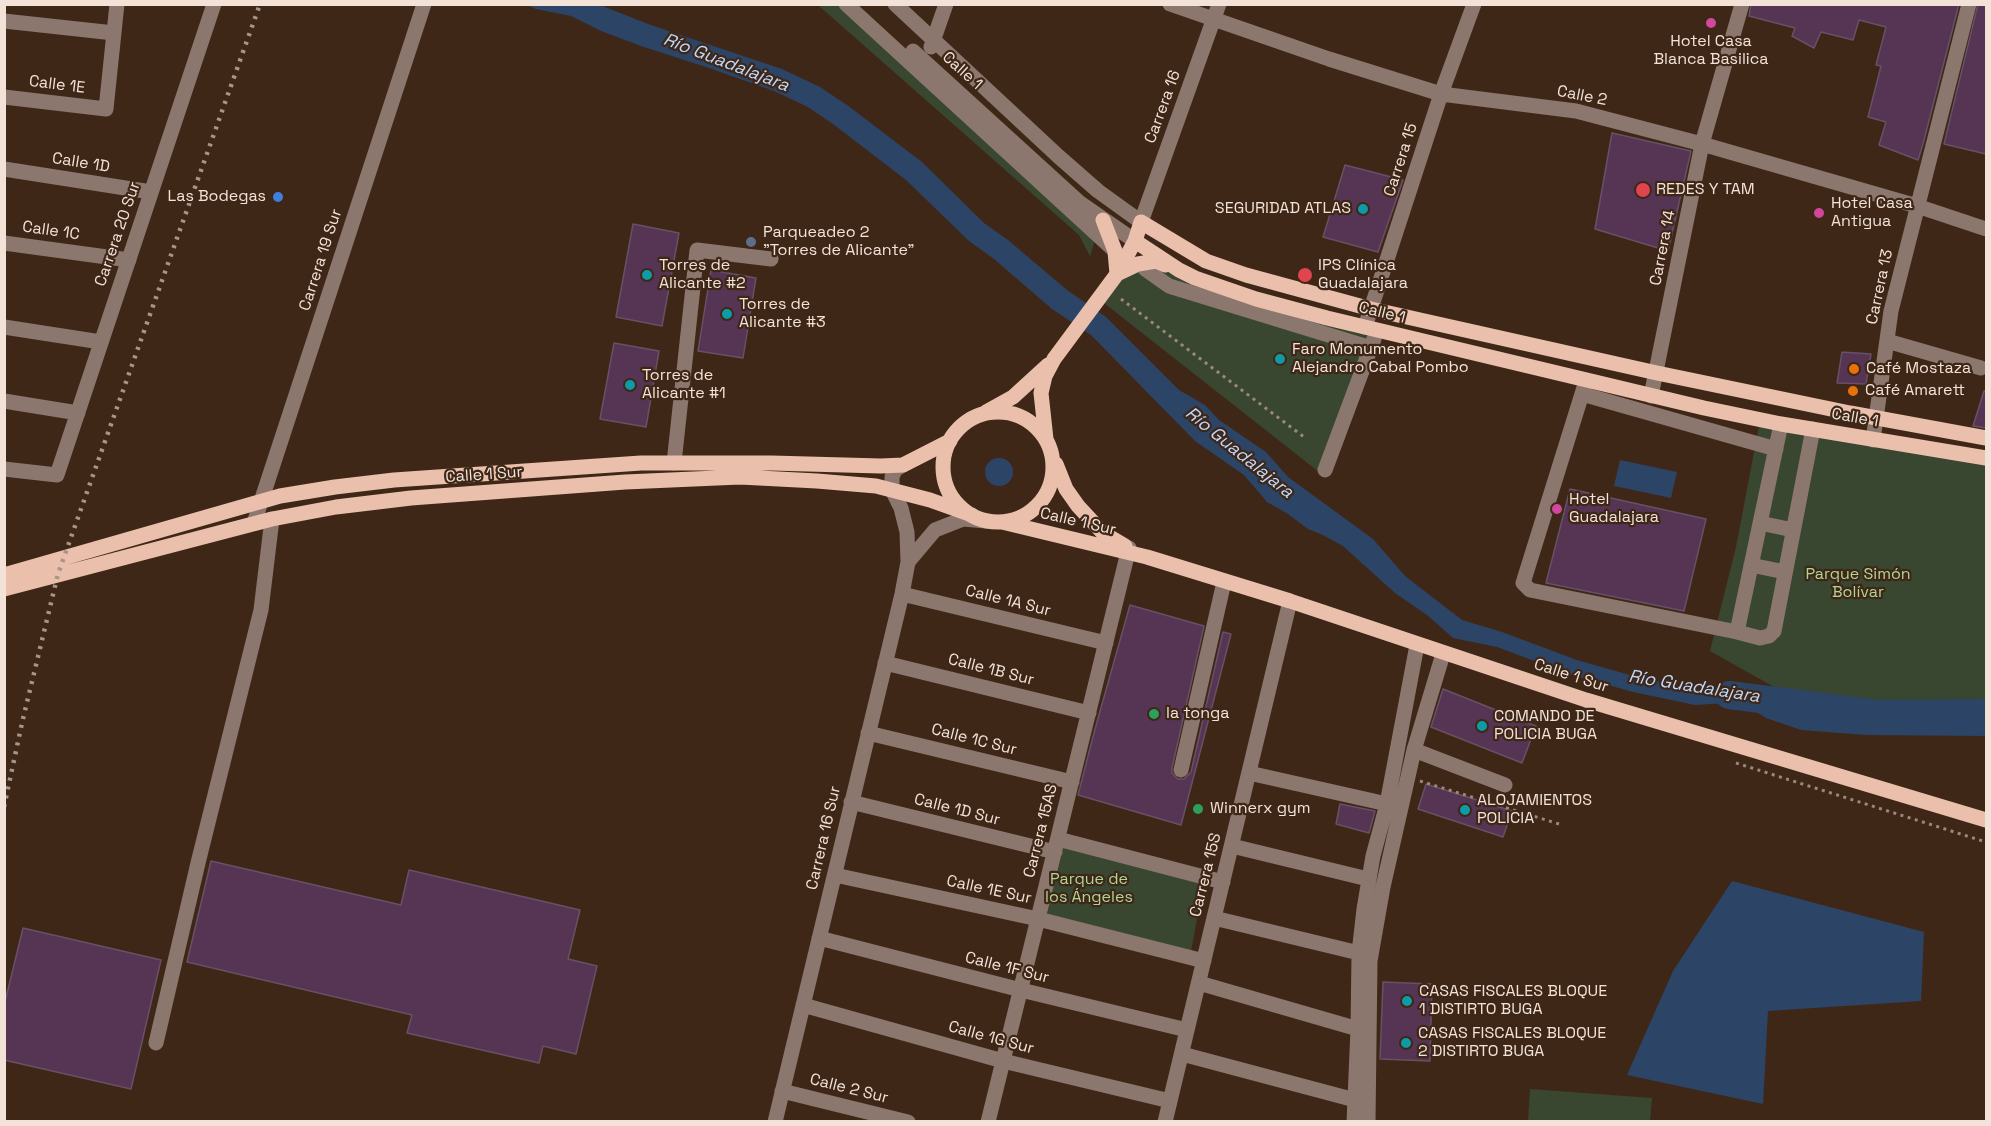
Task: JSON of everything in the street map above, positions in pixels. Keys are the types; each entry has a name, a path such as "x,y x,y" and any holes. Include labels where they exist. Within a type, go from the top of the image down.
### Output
{"main road":[{"path":"1103,220 1115,251 1116,275"},
{"path":"1054,359 1013,397 964,424 950,441 944,457 944,475 949,493 960,507 986,520 1018,519 1031,512 1041,502 1049,489 1053,472 1052,456 1046,439 1041,393 1045,376 1054,359 1116,275 1135,241 1141,222"},
{"name":"Calle 1","path":"1141,222 1206,261 1246,275 1371,309 1656,373 1986,438"},
{"name":"Calle 1","path":"1135,241 1179,270 1256,299 1584,388 1652,396 1781,424 1986,458"},
{"path":"1116,275 1138,264 1156,261 1179,270"},
{"path":"976,417 984,414 1005,413 1020,417 1036,428 1046,439"},
{"name":"Calle 1 Sur","path":"4,575 261,501 335,487 394,480 640,463 903,465 950,441"},
{"name":"Calle 1 Sur","path":"1052,456 1066,489 1078,506 1103,533 1129,550"},
{"name":"Calle 1 Sur","path":"4,589 254,523 336,507 411,498 625,482 740,477 817,480 876,486 930,500 986,520 1129,550 1598,704 1986,820"}],"street":[{"path":"4,21 114,33 117,4"},
{"name":"Carrera 20 Sur","path":"4,469 57,475 214,4"},
{"path":"846,4 1115,251"},
{"name":"Calle 1","path":"862,4 1080,203 1135,241"},
{"name":"Calle 1","path":"895,4 1058,156 1098,191 1141,222"},
{"path":"925,62 946,4"},
{"name":"Calle 2","path":"1170,4 1217,11 1339,63 1441,94 1576,111 1702,144 1917,206 1986,229"},
{"name":"Carrera 15","path":"1325,470 1371,348 1371,309 1441,94 1474,4"},
{"name":"Carrera 14","path":"1652,396 1702,144 1742,4"},
{"name":"Carrera 13","path":"1873,440 1891,311 1969,4"},
{"name":"Carrera 19 Sur","path":"254,523 424,6"},
{"name":"Carrera 16","path":"1141,222 1217,11"},
{"name":"Calle 1E","path":"4,97 106,110 114,33"},
{"name":"Calle 1D","path":"4,169 152,192"},
{"name":"Calle 1C","path":"4,243 129,260"},
{"path":"674,463 697,250 771,259"},
{"path":"1145,269 1169,286 1371,348"},
{"path":"4,327 101,342"},
{"path":"1887,341 1981,368"},
{"path":"1776,449 1584,388 1523,584 1530,590 1760,638 1769,636 1774,631 1813,429"},
{"path":"4,401 78,413"},
{"path":"1737,632 1781,424"},
{"path":"892,490 892,477 895,470 903,465"},
{"name":"Carrera 16 Sur","path":"775,1122 908,562 909,546 905,521 892,490"},
{"path":"156,1043 261,610 272,519"},
{"name":"Carrera 16 Sur","path":"908,562 935,530 963,519 986,520"},
{"path":"1760,523 1793,530"},
{"name":"Carrera 15AS","path":"988,1122 1129,550"},
{"path":"1751,565 1785,572"},
{"path":"1181,770 1224,582"},
{"name":"Calle 1A Sur","path":"902,594 1106,643"},
{"name":"Carrera 15S","path":"1165,1122 1290,601"},
{"path":"1353,1122 1359,953 1368,879 1387,804 1417,645"},
{"path":"1368,1122 1370,961 1383,887 1414,750 1443,654"},
{"name":"Calle 1B Sur","path":"885,663 1089,713"},
{"name":"Calle 1C Sur","path":"868,733 1072,782"},
{"path":"1414,750 1505,785"},
{"path":"1249,773 1387,804"},
{"name":"Calle 1D Sur","path":"851,802 1056,846"},
{"path":"1056,846 1223,882"},
{"path":"1232,846 1368,879"},
{"name":"Calle 1E Sur","path":"835,874 1038,919 1204,961"},
{"path":"1214,918 1359,953"},
{"name":"Calle 1F Sur","path":"819,938 1187,1030"},
{"path":"1199,983 1358,1029"},
{"name":"Calle 1G Sur","path":"803,1005 1003,1061 1170,1101"},
{"path":"1182,1054 1355,1100"},
{"name":"Calle 2 Sur","path":"782,1091 908,1122"}],"path":[{"path":"1121,299 1304,437"},
{"path":"1408,778 1559,824"}],"green space":[{"path":"818,5 847,5 1097,233 1090,256 1079,235"},
{"path":"1165,267 1374,329 1319,472 1104,303 1123,275 1137,270"},
{"name":"Parque Simón Bolívar","path":"1759,426 1986,464 1986,715 1984,717 1911,718 1817,711 1710,651 1736,547"},
{"name":"Parque de los Ángeles","path":"1061,845 1204,882 1191,951 1043,915"},
{"path":"1530,1089 1652,1098 1650,1121 1528,1121"}],"water":[{"path":"527,5 600,5 648,24 782,69 820,87 922,162 984,223 1008,240 1067,290 1106,317 1179,390 1205,405 1219,420 1266,452 1288,477 1373,539 1405,576 1462,620 1502,632 1577,660 1637,677 1696,689 1728,688 1760,695 1773,704 1804,714 1905,721 1986,721 1986,736 1866,735 1801,730 1766,718 1753,710 1728,703 1695,705 1633,692 1572,675 1497,647 1453,638 1427,615 1395,593 1343,546 1308,529 1267,502 1244,475 1195,441 1091,335 1052,309 994,259 969,241 906,180 833,124 808,107 774,91 641,46 601,31 571,16"},
{"path":"999,458 1009,462 1013,472 1009,482 999,486 989,482 985,472 989,462"},
{"path":"1620,460 1677,472 1671,498 1614,486"},
{"path":"1732,881 1924,932 1921,1001 1768,1011 1763,1104 1627,1075 1673,971"}],"building":[{"path":"1751,4 1959,4 1918,160 1879,145 1886,122 1868,117 1881,66 1876,65 1886,27 1859,20 1853,40 1821,32 1814,48 1792,36 1795,28 1749,16"},
{"path":"1978,4 1986,4 1986,154 1944,144"},
{"name":"REDES Y TAM","path":"1612,133 1691,151 1668,251 1595,229"},
{"name":"SEGURIDAD ATLAS","path":"1345,165 1403,180 1378,252 1323,237"},
{"name":"Torres de Alicante #2","path":"633,224 679,233 662,326 616,317"},
{"name":"Torres de Alicante #3","path":"711,270 756,278 743,358 698,351"},
{"name":"Torres de Alicante #1","path":"614,343 659,351 646,427 600,419"},
{"name":"Café Mostaza","path":"1842,352 1871,354 1866,384 1837,383"},
{"path":"1984,391 1986,392 1986,428 1973,426"},
{"path":"1570,489 1706,519 1684,611 1546,583"},
{"name":"la tonga","path":"1130,605 1204,626 1172,768 1172,773 1178,779 1184,779 1191,772 1223,632 1231,634 1181,825 1078,795"},
{"name":"COMANDO DE POLICIA BUGA","path":"1443,689 1536,726 1522,763 1431,727"},
{"name":"ALOJAMIENTOS POLICIA","path":"1426,784 1512,811 1503,837 1418,809"},
{"path":"1340,804 1375,811 1369,833 1336,824"},
{"path":"211,861 401,905 409,870 580,910 568,959 597,966 576,1054 543,1046 539,1063 407,1033 412,1015 187,962"},
{"path":"23,928 161,960 131,1089 4,1060 4,1006"},
{"path":"1383,982 1432,984 1430,1061 1380,1059"}],"waterway":[{"name":"Río Guadalajara","path":"1729,695 1878,714 1986,713"}],"railway":[{"path":"4,807 58,574 260,4"}],"place":[{"name":"Hotel Casa Blanca Basilica","path":"1711,23"},
{"name":"REDES Y TAM","path":"1643,190"},
{"name":"Las Bodegas","path":"278,197"},
{"name":"SEGURIDAD ATLAS","path":"1363,209"},
{"name":"Hotel Casa Antigua","path":"1819,213"},
{"name":"Parqueadeo 2 \"Torres de Alicante\"","path":"751,242"},
{"name":"Torres de Alicante #2","path":"647,275"},
{"name":"IPS Clínica Guadalajara","path":"1305,275"},
{"name":"Torres de Alicante #3","path":"727,314"},
{"name":"Faro Monumento Alejandro Cabal Pombo","path":"1280,359"},
{"name":"Café Mostaza","path":"1854,369"},
{"name":"Torres de Alicante #1","path":"630,385"},
{"name":"Café Amarett","path":"1853,391"},
{"name":"Hotel Guadalajara","path":"1557,509"},
{"name":"la tonga","path":"1154,714"},
{"name":"COMANDO DE POLICIA BUGA","path":"1482,726"},
{"name":"Winnerx gym","path":"1198,809"},
{"name":"ALOJAMIENTOS POLICIA","path":"1465,810"},
{"name":"CASAS FISCALES BLOQUE 1 DISTIRTO BUGA","path":"1407,1001"},
{"name":"CASAS FISCALES BLOQUE 2 DISTIRTO BUGA","path":"1406,1043"}]}
